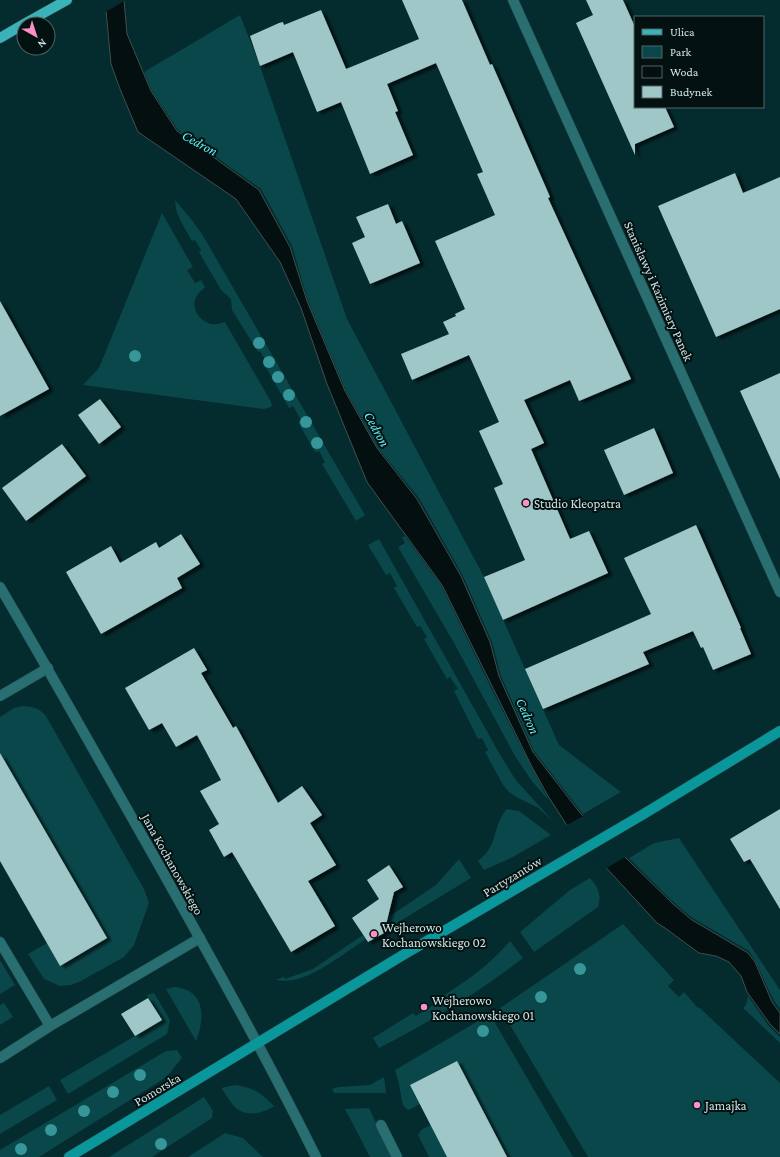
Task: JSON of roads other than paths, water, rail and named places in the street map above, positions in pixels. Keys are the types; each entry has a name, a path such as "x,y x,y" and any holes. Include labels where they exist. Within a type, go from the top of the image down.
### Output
{"main road":[{"path":"38,16 65,1"},
{"path":"0,38 16,29"}],"street":[{"name":"Stanisławy i Kazimiery Panek","path":"513,0 780,592"},
{"name":"Jana Kochanowskiego","path":"0,587 48,668 200,938 292,1108 316,1157"},
{"path":"0,696 48,668"},
{"name":"Partyzantów","path":"258,1044 403,955 642,815 780,730"},
{"path":"0,1058 50,1026 200,938"},
{"path":"0,942 50,1026"},
{"name":"Pomorska","path":"69,1157 258,1044"},
{"path":"380,1125 397,1157"}],"water":[{"path":"105,0 124,0 127,34 151,91 177,131 259,190 290,247 307,301 345,391 377,448 417,499 461,576 490,642 499,676 533,752 581,814 673,904 692,920 748,953 755,962 772,1002 780,1013 780,1034 770,1024 747,992 741,976 729,962 716,956 699,953 657,923 566,824 532,767 442,585 367,482 327,384 301,308 280,262 236,199 138,132 111,64"}],"place":[{"name":"Studio Kleopatra","path":"526,503"},
{"name":"Wejherowo Kochanowskiego 02","path":"374,934"},
{"name":"Wejherowo Kochanowskiego 01","path":"424,1007"},
{"name":"Jamajka","path":"697,1105"}],"water label":[{"name":"Cedron","path":"200,143"},
{"name":"Cedron","path":"377,429"},
{"name":"Cedron","path":"528,716"}]}
